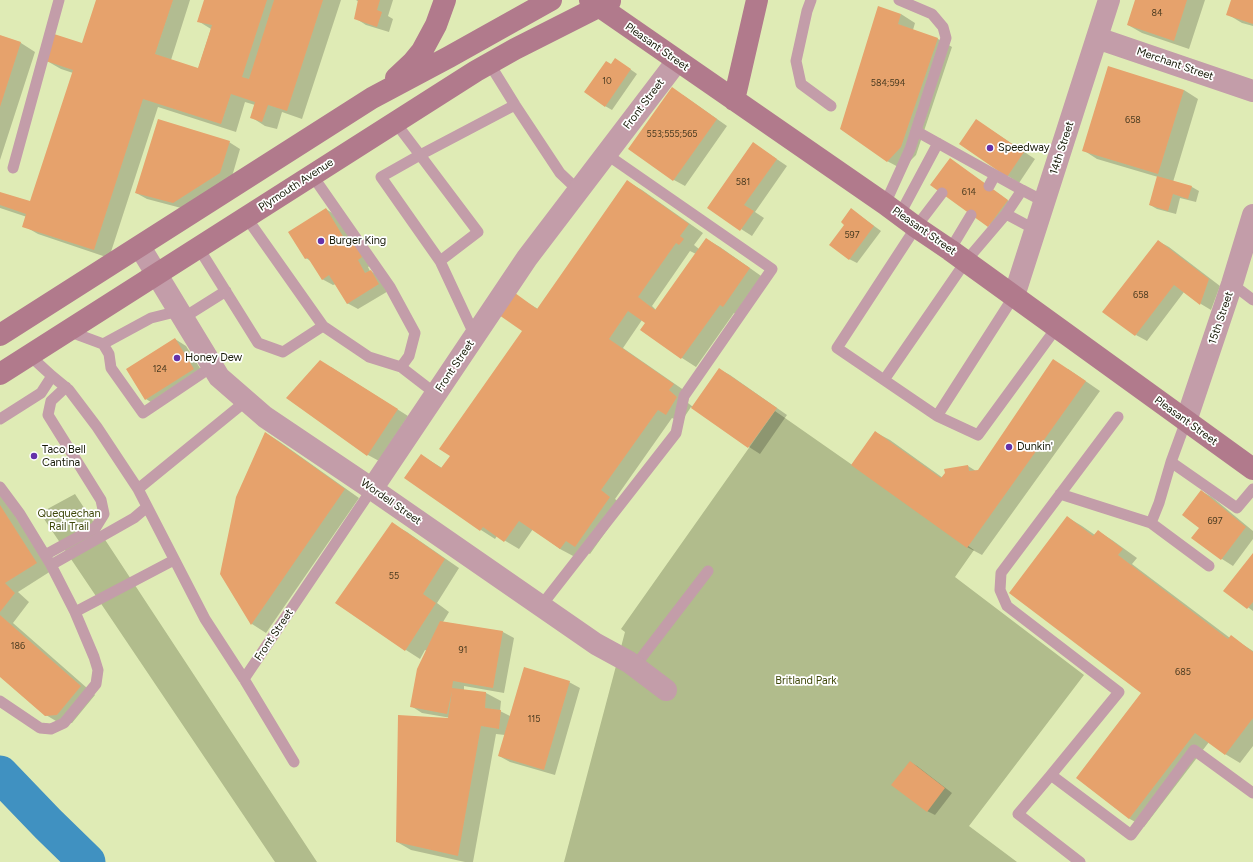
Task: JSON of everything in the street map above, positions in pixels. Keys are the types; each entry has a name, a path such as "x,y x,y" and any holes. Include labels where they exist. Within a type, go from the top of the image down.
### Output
{"main road":[{"path":"372,98 402,74 422,52 436,25 445,0"},
{"path":"0,335 372,98 551,0"},
{"path":"734,100 757,0"},
{"name":"Pleasant Street","path":"600,2 676,61 958,256 1253,469"},
{"name":"Plymouth Avenue","path":"0,374 489,63 600,2"}],"street":[{"name":"14th Street","path":"1014,296 1109,0"},
{"name":"Merchant Street","path":"1097,38 1253,91"},
{"name":"Front Street","path":"372,489 527,258 676,61"},
{"name":"15th Street","path":"1186,421 1232,284 1253,215"},
{"name":"Wordell Street","path":"140,247 219,377 246,401 265,417 596,644 635,666 666,690"}],"lane":[{"path":"12,168 59,0"},
{"path":"811,0 807,11 796,61 801,84 831,106"},
{"path":"899,0 932,14 943,26 946,38 910,149 900,215"},
{"path":"489,63 560,173 578,190"},
{"path":"475,336 440,261 382,177 515,105"},
{"path":"395,122 478,232 440,261"},
{"path":"916,131 938,143 965,163 995,174 1045,202"},
{"path":"938,143 900,215 838,348 937,416 978,435 1057,327"},
{"path":"541,606 676,433 684,396 772,269 606,154"},
{"path":"988,186 995,174"},
{"path":"312,175 390,287 415,332 409,356 401,367"},
{"path":"958,256 1006,214 1022,190"},
{"path":"900,215 942,193"},
{"path":"1006,214 1036,230"},
{"path":"884,380 958,256 971,215"},
{"path":"246,217 323,326 369,357 401,367 436,394"},
{"path":"198,247 258,343 284,352 323,326"},
{"path":"1232,284 1253,300"},
{"path":"104,344 151,318 181,314 226,291"},
{"path":"937,416 1014,296"},
{"path":"68,330 104,344 109,354 111,368 143,413 213,366"},
{"path":"29,355 66,387 97,427 138,489 205,619 244,679 294,762"},
{"path":"0,419 41,393 52,376"},
{"path":"45,555 96,527 104,514 102,500 48,415 51,401 66,387"},
{"path":"138,489 246,401"},
{"path":"1080,862 1018,814 1119,692 1007,606 1000,590 1001,573 1118,417"},
{"path":"1151,523 1186,421"},
{"path":"1171,462 1237,508 1253,489"},
{"path":"0,488 20,514 51,565 75,612 98,670 96,684 64,723 51,729 40,728 0,701"},
{"name":"Front Street","path":"244,679 372,489"},
{"path":"1060,494 1151,523 1209,566"},
{"path":"51,565 134,518 147,507"},
{"path":"75,612 174,560"},
{"path":"635,666 708,571"},
{"path":"1051,775 1131,836 1194,750 1253,793"}],"green space":[{"name":"Britland Park","path":"775,411 974,550 955,577 1084,675 969,826 1017,862 564,862 625,632 621,629"},
{"name":"Quequechan Rail Trail","path":"75,494 317,862 275,862 40,513"}],"building":[{"path":"96,0 173,0 155,54 198,68 212,25 197,22 204,0 267,0 242,77 249,79 274,0 323,0 287,111 268,105 262,122 250,118 255,102 231,94 221,124 143,99 94,250 22,227 26,214 0,205 0,192 30,201 73,70 46,61 54,34 82,43"},
{"path":"358,0 380,0 377,10 382,12 377,27 354,19"},
{"path":"1135,0 1187,0 1174,41 1127,25"},
{"path":"1231,0 1253,0 1253,24 1226,15"},
{"path":"878,6 901,14 898,24 938,38 901,147 887,162 840,129"},
{"path":"0,35 21,42 0,107"},
{"path":"615,58 631,69 605,107 584,92 606,61 611,64"},
{"path":"1108,66 1184,90 1158,174 1082,151"},
{"path":"672,87 717,119 673,181 628,149"},
{"path":"158,119 230,141 220,173 173,203 135,193"},
{"path":"976,119 1024,152 1007,177 959,144"},
{"path":"753,142 777,159 744,205 754,211 740,231 707,208"},
{"path":"950,158 1008,200 988,227 930,185"},
{"path":"1157,176 1192,186 1188,199 1173,194 1168,211 1149,205"},
{"path":"627,180 689,224 680,236 684,239 679,245 676,243 638,297 655,310 706,238 750,268 723,307 720,305 681,359 640,330 645,323 628,311 609,339 674,384 669,390 677,397 666,415 658,410 601,490 610,497 575,547 566,541 560,549 519,521 504,542 483,527 480,531 404,478 421,454 441,468 450,456 439,449 522,331 499,315 515,293 537,309"},
{"path":"326,208 347,243 352,240 362,257 358,260 365,273 371,270 379,284 347,304 329,275 322,280 308,258 305,259 288,232"},
{"path":"851,208 874,226 849,260 829,245 844,225 841,222"},
{"path":"1158,240 1209,279 1200,305 1174,285 1135,336 1102,312"},
{"path":"175,338 194,369 145,400 126,369"},
{"path":"1053,359 1086,381 967,548 851,465 875,431 941,478 945,473 944,469 968,465 969,471 978,470"},
{"path":"320,360 398,409 367,456 286,398"},
{"path":"719,368 777,408 748,448 691,408"},
{"path":"265,432 345,489 251,625 220,574 236,497"},
{"path":"1201,490 1246,527 1221,560 1191,538 1199,528 1182,515"},
{"path":"0,505 37,563 5,583 15,593 0,612"},
{"path":"1067,516 1093,536 1098,530 1123,549 1118,555 1228,639 1231,635 1253,652 1253,718 1225,755 1195,733 1129,819 1076,778 1141,693 1009,593"},
{"path":"392,522 445,559 423,594 436,603 405,651 335,603"},
{"path":"1253,553 1253,602 1247,609 1223,591"},
{"path":"0,615 81,686 57,715 45,716 0,677"},
{"path":"440,621 503,631 493,688 453,681 452,688 486,692 485,708 501,710 499,729 481,726 458,856 396,842 398,715 448,718 452,691 447,714 410,707 417,669"},
{"path":"524,667 570,681 544,770 498,756"},
{"path":"910,761 945,788 927,812 891,785"}],"waterway":[{"path":"0,774 87,862"}],"place":[{"name":"Speedway","path":"990,148"},
{"name":"Burger King","path":"321,241"},
{"name":"Honey Dew","path":"177,358"},
{"name":"Dunkin'","path":"1009,447"},
{"name":"Taco Bell Cantina","path":"34,456"}]}
